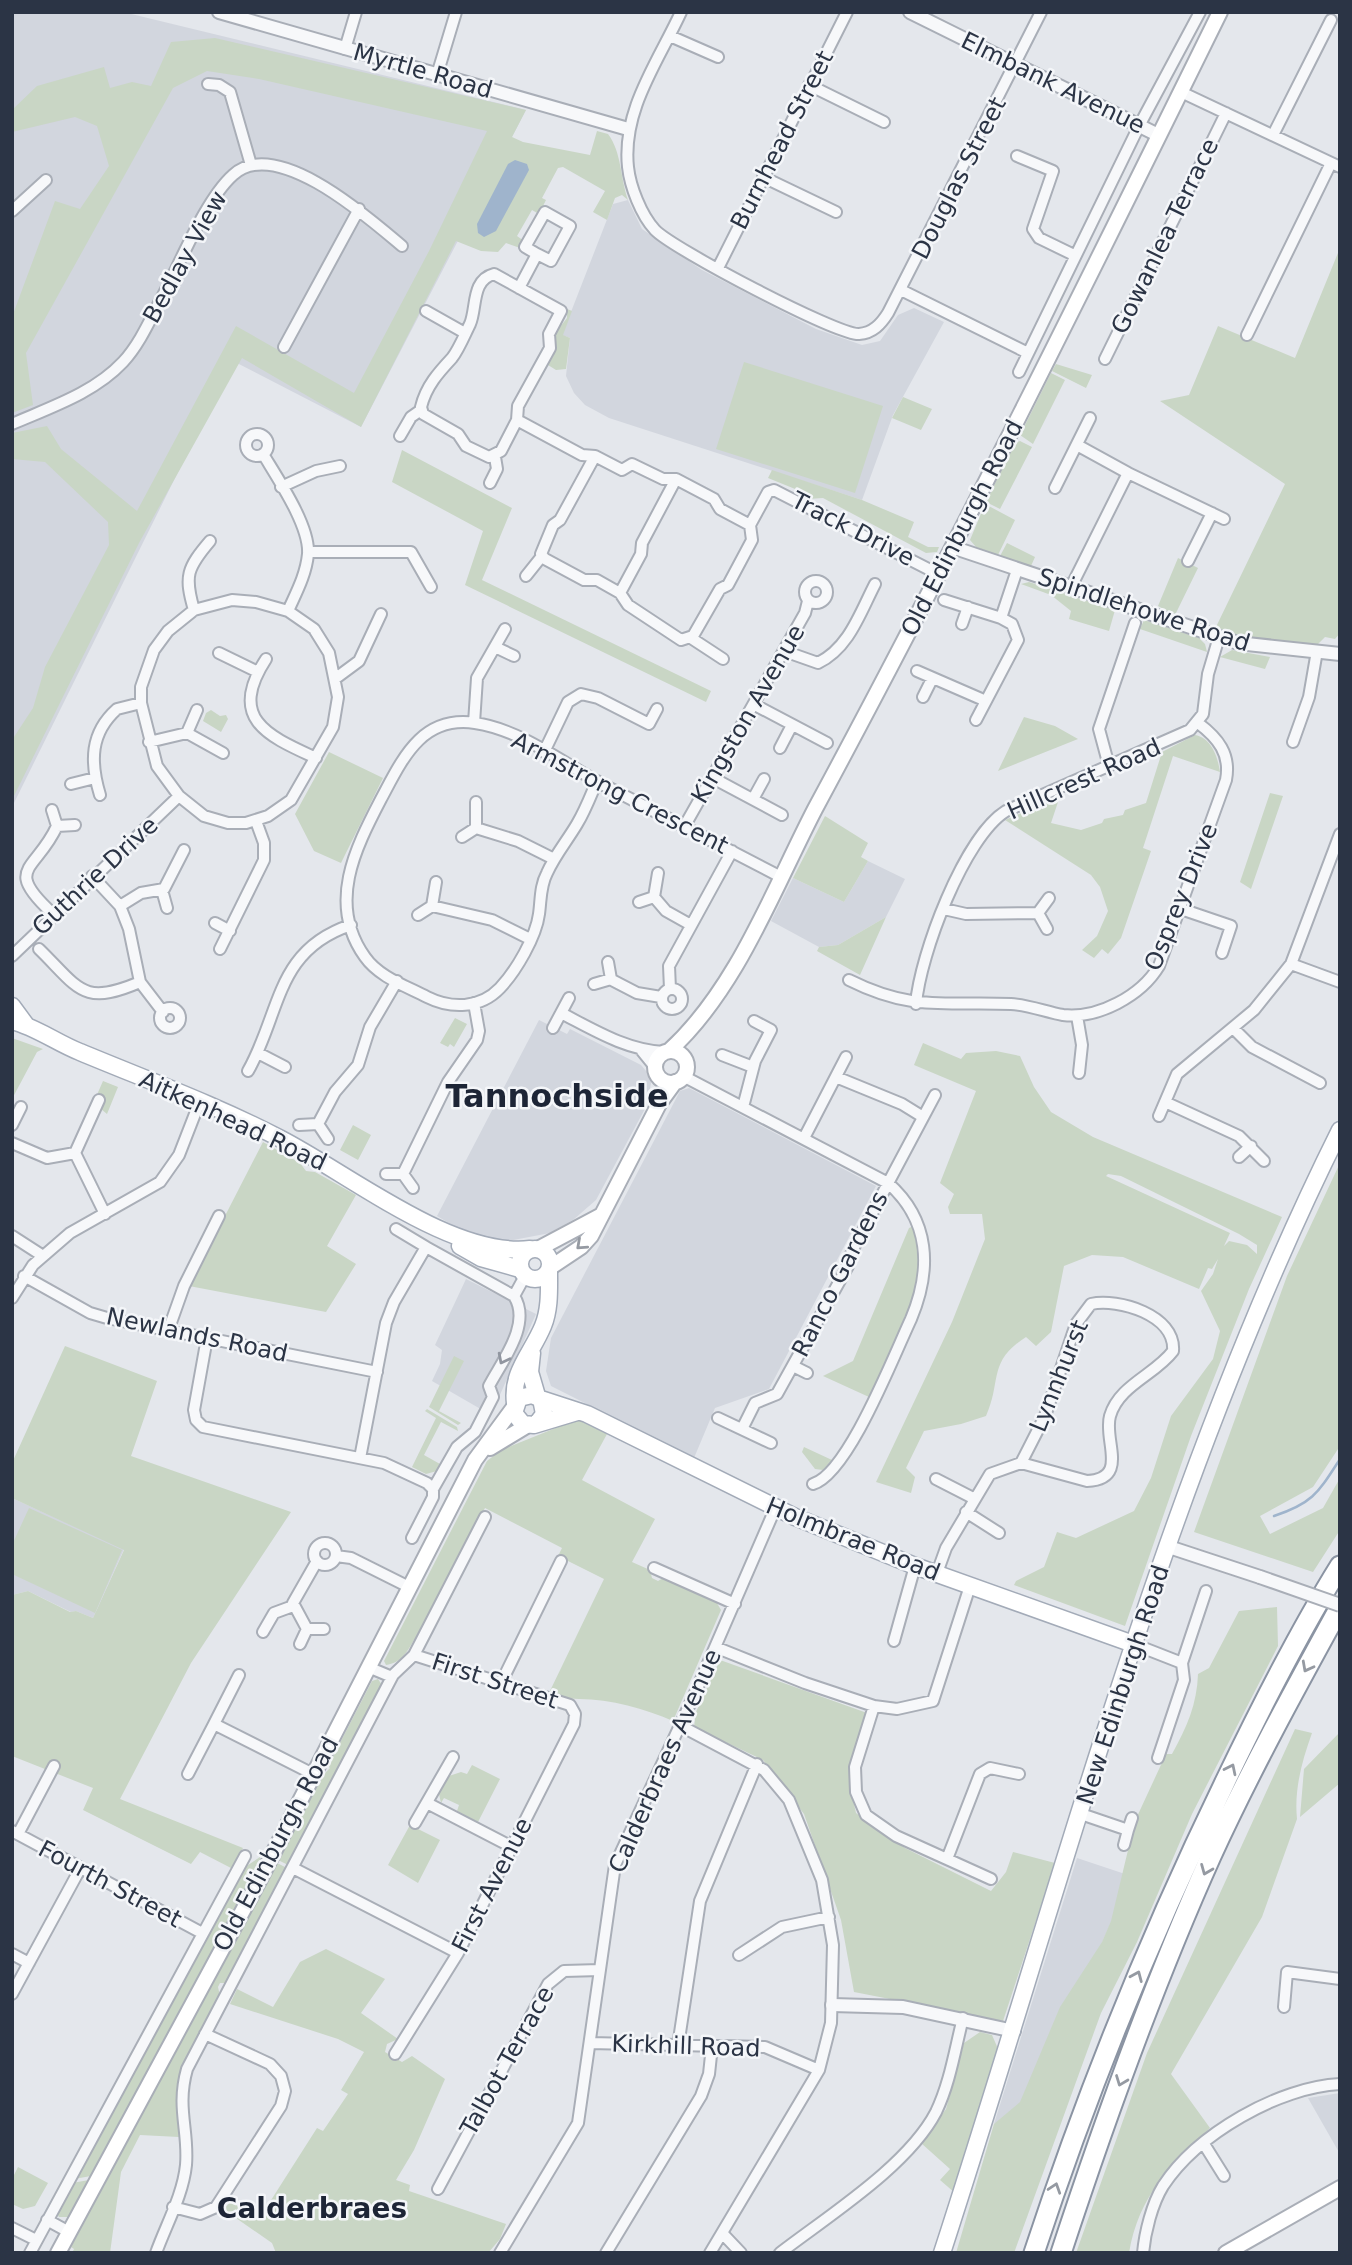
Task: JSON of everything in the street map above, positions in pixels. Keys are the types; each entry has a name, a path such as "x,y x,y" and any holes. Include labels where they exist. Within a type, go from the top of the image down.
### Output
{"highway":[{"path":"1034,2253 1063,2162 1113,2033 1194,1846 1254,1723 1340,1566"},
{"path":"1061,2253 1130,2058 1211,1857 1340,1606"}],"main road":[{"name":"Old Edinburgh Road","path":"656,1071 658,1058 688,1034 717,998 953,547 1220,12"},
{"name":"Aitkenhead Road","path":"12,1006 19,1023 279,1138 436,1228 477,1245 500,1250 534,1249"},
{"name":"Old Edinburgh Road","path":"679,1079 687,1067 684,1058 688,1034"},
{"path":"667,1052 684,1058"},
{"path":"656,1071 663,1080 679,1079"},
{"path":"656,1071 659,1104"},
{"path":"526,1275 542,1278 581,1247 601,1215 659,1104 679,1079"},
{"name":"New Edinburgh Road","path":"943,2253 1168,1547 1266,1292 1340,1130"},
{"path":"546,1313 541,1291 526,1275 520,1259 534,1249 601,1215"},
{"name":"Aitkenhead Road","path":"436,1228 457,1245 481,1258 526,1275"},
{"path":"534,1249 547,1254 550,1269"},
{"name":"Old Edinburgh Road","path":"58,2253 480,1454 514,1405 514,1385 519,1368 532,1350 546,1313 550,1269"},
{"name":"Old Edinburgh Road","path":"532,1350 530,1372 539,1398"},
{"path":"480,1454 533,1424 544,1414 539,1398 527,1394 514,1405 519,1422 533,1424 579,1412"},
{"name":"Holmbrae Road","path":"539,1398 579,1412 775,1509 915,1566 1136,1644"},
{"path":"1226,2253 1340,2188"}],"street":[{"name":"Myrtle Road","path":"219,12 244,16 345,49 628,129"},
{"path":"345,49 356,12"},
{"path":"437,75 456,12"},
{"path":"681,12 638,101 628,129 628,171 645,214 655,230 680,249 718,268"},
{"name":"Burnhead Street","path":"718,268 847,12"},
{"name":"Elmbank Avenue","path":"910,12 1158,135"},
{"name":"Douglas Street","path":"718,268 847,332 864,333 880,325 901,290 1041,12"},
{"path":"1019,373 1139,126 1200,12"},
{"path":"1273,135 1331,19"},
{"path":"670,36 718,57"},
{"path":"208,84 219,85 230,92 251,165 293,170 359,209 402,246"},
{"path":"810,85 884,122"},
{"path":"1181,92 1336,165 1247,335"},
{"name":"Gowanlea Terrace","path":"1105,359 1226,113"},
{"path":"1017,156 1053,172 1033,229 1039,238 1074,256"},
{"name":"Bedlay View","path":"12,424 100,383 124,361 146,328 216,195 234,173 251,165"},
{"path":"763,177 836,212"},
{"path":"12,211 46,180"},
{"path":"284,347 359,209"},
{"path":"545,212 570,226 551,261 537,254 525,247 545,212"},
{"path":"519,288 537,254"},
{"path":"400,436 411,417 421,410 422,400 441,366 452,357 472,320 472,302 487,277 497,275 561,311 549,334 550,348 518,406 517,420 495,457 486,457 466,446 458,434 421,410"},
{"path":"901,290 1028,353"},
{"path":"426,311 465,333"},
{"path":"1055,488 1090,418"},
{"path":"517,420 582,455 595,456 622,470 632,464 663,480 676,480 714,499 720,509 750,525"},
{"path":"1077,445 1224,519"},
{"path":"263,454 305,530 308,552 303,578 288,611"},
{"path":"595,456 560,520 553,525 540,550 542,556 584,580 597,580 620,593 628,605 649,617 655,626 681,640 691,638 723,659"},
{"path":"491,483 497,469 495,457"},
{"path":"281,487 316,471 340,466"},
{"path":"1071,587 1128,473"},
{"path":"620,593 641,554 642,543 676,480"},
{"name":"Track Drive","path":"691,638 720,589 728,585 752,540 750,525 768,492 776,490 938,574"},
{"path":"1188,561 1212,513"},
{"path":"194,610 188,587 188,573 194,559 210,541"},
{"name":"Spindlehowe Road","path":"953,547 1254,647 1340,654"},
{"path":"308,552 411,552 431,587"},
{"path":"526,576 542,556"},
{"path":"1001,618 1017,570"},
{"path":"784,651 818,663 831,656 842,646 875,584"},
{"path":"232,600 256,602 288,611 314,629 322,640 336,678 337,712 332,727 291,800 256,821 228,823 215,820 190,808 157,766 141,703 141,687 154,650 168,631 194,610 232,600"},
{"path":"944,600 1001,618 1012,624 1018,640 976,720"},
{"name":"Kingston Avenue","path":"684,827 784,651 808,601"},
{"path":"962,624 968,607"},
{"path":"336,678 359,661 381,614"},
{"path":"1110,766 1099,729 1135,623"},
{"path":"474,723 477,678 505,629"},
{"path":"1198,723 1206,704 1208,674 1219,637"},
{"path":"495,647 514,656"},
{"path":"1293,742 1309,697 1317,651"},
{"path":"219,653 258,672"},
{"path":"266,659 258,672 253,693 254,721 260,729 281,742 316,758"},
{"path":"917,671 986,701"},
{"path":"923,697 932,679"},
{"path":"544,752 568,702 580,694 598,698 649,724 657,709"},
{"path":"100,795 92,753 103,726 117,709 141,703"},
{"path":"754,705 827,743"},
{"path":"187,733 197,710"},
{"name":"Armstrong Crescent","path":"474,1003 459,1006 438,1002 373,966 364,956 351,925 347,893 349,867 357,846 407,750 430,731 454,724 474,723 502,731 781,877"},
{"name":"Hillcrest Road","path":"916,1004 922,964 963,865 1001,814 1173,739 1198,723"},
{"name":"Osprey Drive","path":"849,980 874,992 916,1004 1009,1004 1077,1016 1105,1009 1151,977 1159,966 1181,909 1228,769 1218,741 1198,723"},
{"path":"780,748 792,725"},
{"path":"149,741 187,733 223,752"},
{"path":"711,777 782,815"},
{"path":"71,784 95,778"},
{"path":"753,799 764,779"},
{"path":"403,1174 448,1082 477,1040 479,1031 474,1003 487,999 506,982 530,939 539,916 543,883 554,859 582,817 597,781"},
{"name":"Guthrie Drive","path":"12,956 92,876 179,796"},
{"path":"476,802 476,828"},
{"path":"52,810 57,827 46,847 30,863 26,878 28,888 53,914"},
{"path":"220,949 264,860 265,852 256,821"},
{"path":"57,827 75,825"},
{"path":"462,837 476,828 518,841 554,859"},
{"path":"1160,1116 1177,1074 1271,993 1291,964 1340,834"},
{"path":"167,908 162,890 184,850"},
{"path":"594,984 610,979 638,993 666,993 669,966 732,851"},
{"path":"657,873 654,897 666,911 691,925"},
{"path":"92,876 120,906 129,929 140,982 163,1012"},
{"path":"432,906 436,881"},
{"path":"120,906 141,893 162,890"},
{"path":"639,902 654,897"},
{"path":"1038,913 1049,898"},
{"path":"418,915 432,906 492,920 530,939"},
{"path":"944,909 966,914 1038,913"},
{"path":"1181,909 1231,926 1222,953"},
{"path":"1038,913 1047,929"},
{"path":"215,923 230,931"},
{"path":"248,1071 258,1053 272,1008 295,962 327,935 351,925"},
{"path":"39,949 89,993 106,995 140,982"},
{"path":"608,962 610,979"},
{"path":"1291,964 1340,982"},
{"path":"318,1124 335,1092 358,1065 370,1027 397,981"},
{"path":"553,1028 569,998"},
{"path":"561,1013 642,1051 667,1052"},
{"path":"1077,1016 1082,1045 1079,1073"},
{"path":"743,1107 750,1089 752,1067 771,1030 754,1021"},
{"path":"1233,1028 1252,1047 1320,1083"},
{"path":"642,1051 656,1071"},
{"path":"258,1053 285,1067"},
{"path":"722,1055 752,1067"},
{"path":"804,1138 846,1057"},
{"path":"836,1077 902,1104 923,1117"},
{"path":"679,1079 743,1107 888,1183 908,1205 923,1233 925,1262 918,1304 852,1442 831,1472 813,1484"},
{"name":"Ranco Gardens","path":"742,1429 752,1406 777,1394 848,1266 852,1251 935,1095"},
{"path":"75,1153 99,1100"},
{"path":"12,1298 24,1276 70,1233 160,1182 179,1155 200,1101"},
{"path":"1165,1102 1240,1136 1264,1161"},
{"path":"12,1125 21,1107"},
{"path":"299,1125 318,1124"},
{"path":"318,1124 327,1139"},
{"path":"12,1143 47,1158 75,1153"},
{"path":"1239,1157 1251,1146"},
{"path":"75,1153 105,1213"},
{"path":"386,1174 403,1174"},
{"path":"403,1174 413,1188"},
{"path":"167,1331 184,1286 219,1216"},
{"path":"396,1229 514,1296 520,1308 520,1324 489,1386 494,1397 475,1432 457,1447 433,1489 433,1497 412,1538"},
{"path":"12,1236 36,1248 43,1256"},
{"path":"360,1458 391,1310 426,1247"},
{"path":"514,1296 526,1275"},
{"name":"Newlands Road","path":"24,1276 90,1313 167,1331 377,1372"},
{"name":"Lynnhurst","path":"937,1573 946,1548 990,1474 1021,1463 1087,1481 1096,1481 1106,1475 1112,1464 1109,1418 1118,1398 1164,1363 1173,1351 1168,1327 1160,1319 1106,1301 1091,1304 1076,1324 1045,1416 1021,1463"},
{"path":"208,1338 194,1409 199,1423 208,1429 394,1466 433,1489"},
{"name":"Ranco Gardens","path":"793,1366 807,1373"},
{"path":"718,1418 771,1443"},
{"path":"936,1479 975,1499"},
{"name":"Calderbraes Avenue","path":"500,2253 578,2123 615,1865 735,1604 775,1509"},
{"path":"966,1512 999,1533"},
{"path":"156,2253 186,2165 180,2110 183,2083 205,2034 392,1677 414,1655 485,1517"},
{"path":"421,1521 439,1531"},
{"path":"263,1632 274,1613 293,1606 317,1561 315,1552 322,1544 332,1546 336,1556"},
{"path":"1168,1547 1340,1606"},
{"path":"336,1556 351,1558 409,1587"},
{"path":"317,1561 328,1564 336,1556"},
{"path":"501,1683 561,1562"},
{"path":"894,1641 915,1566"},
{"path":"654,1568 735,1604"},
{"path":"715,1647 805,1683 874,1706 897,1709 933,1700 970,1586"},
{"path":"1158,1758 1184,1680 1182,1663 1206,1591"},
{"path":"293,1606 307,1629"},
{"path":"307,1629 324,1629"},
{"path":"300,1644 307,1629"},
{"path":"1136,1644 1182,1663"},
{"name":"First Street","path":"414,1655 574,1709"},
{"path":"368,1667 392,1677"},
{"path":"188,1774 239,1675"},
{"path":"874,1706 855,1767 856,1792 866,1815 896,1836 991,1879"},
{"name":"First Avenue","path":"395,2054 458,1953 574,1724 574,1709"},
{"path":"214,1724 313,1774"},
{"path":"679,1725 757,1764 772,1776 795,1812 822,1880 833,1945 828,2042 819,2070 710,2253"},
{"path":"415,1823 453,1757"},
{"path":"678,2046 700,1901 757,1764"},
{"name":"Fourth Street","path":"54,1766 15,1832 202,1933"},
{"path":"947,1859 980,1774 990,1768 1019,1774"},
{"path":"427,1802 512,1847"},
{"path":"1081,1814 1130,1824 1124,1845"},
{"name":"Old Edinburgh Road","path":"30,2253 245,1856"},
{"path":"293,1868 458,1953"},
{"path":"12,1994 80,1869"},
{"path":"739,1955 782,1927 829,1917"},
{"path":"12,1954 29,1964"},
{"name":"Talbot Terrace","path":"438,2189 548,1984 564,1971 600,1970"},
{"path":"1284,2007 1287,1972 1340,1979"},
{"path":"832,2005 904,2007 1014,2031"},
{"path":"780,2253 886,2171 929,2122 948,2079 963,2018"},
{"path":"173,2207 200,2214 216,2207 284,2099 281,2076 270,2064 205,2034"},
{"name":"Kirkhill Road","path":"590,2043 765,2047 819,2070"},
{"path":"606,2253 701,2096 709,2074 712,2046"},
{"path":"1143,2253 1144,2235 1163,2187 1216,2132 1269,2102 1315,2085 1340,2084"},
{"path":"1204,2144 1224,2176"},
{"path":"47,2220 69,2232"},
{"path":"12,2228 36,2240"},
{"path":"722,2233 741,2253"}],"shaded area":[{"path":"12,12 123,12 526,110 361,427 233,361 12,807"},
{"path":"628,200 642,229 702,270 816,329 862,345 880,341 898,315 914,308 944,322 893,415 862,500 609,418 585,405 574,393 566,376 570,338 562,335 613,204"},
{"path":"868,861 905,879 886,917 838,945 819,947 771,921 793,878 844,902"},
{"path":"539,1020 567,1034 570,1029 641,1065 652,1078 647,1105 596,1200 573,1220 550,1233 503,1242 466,1233 437,1216"},
{"path":"689,1088 876,1186 769,1389 715,1408 694,1458 551,1386 546,1371 551,1338 680,1091"},
{"path":"466,1279 536,1314 491,1415 432,1381 440,1364 442,1350 435,1345"},
{"path":"12,1498 124,1549 93,1618 76,1611 71,1612 28,1591 12,1595"},
{"path":"1077,1858 1131,1876 1027,2115 994,2124"},
{"path":"1340,2093 1340,2154 1308,2098"}],"green space":[{"path":"215,38 526,110 512,137 523,142 590,155 597,131 608,134 618,157 628,200 622,195 615,198 607,220 593,212 605,191 563,167 558,168 542,198 546,200 539,214 532,210 517,236 524,241 520,248 506,243 498,252 481,251 456,241 361,427 242,358 139,543 12,800 12,740 33,708 45,667 109,545 108,522 45,462 12,459 12,433 47,426 61,449 137,511 236,326 354,393 429,251 487,131 259,79 207,71 173,88 26,353 33,405 12,413 12,317 55,201 80,209 109,166 97,126 75,117 12,132 12,110 37,86 104,67 110,88 132,82 151,86 171,42"},
{"path":"1340,248 1340,633 1335,639 1325,637 1316,646 1261,642 1215,629 1285,484 1160,401 1189,395 1218,326 1295,358"},
{"path":"567,309 572,311 563,335 570,338 566,369 556,370 548,365 554,355 553,336 567,318"},
{"path":"744,362 883,406 855,493 716,449"},
{"path":"1056,364 1092,375 1086,388 1052,371"},
{"path":"1051,373 1065,380 1033,444 1020,435"},
{"path":"903,397 932,409 921,430 892,418"},
{"path":"1020,441 1032,447 1000,509 986,502 1015,443"},
{"path":"402,450 512,508 482,580 711,691 706,702 465,585 483,531 392,482"},
{"path":"772,470 862,500 914,522 908,537 928,547 939,547 937,552 926,553 823,498 808,499 805,493 768,478"},
{"path":"985,504 1015,520 998,555 976,547 970,540"},
{"path":"1007,543 1035,557 1031,566 1000,556"},
{"path":"1178,558 1198,568 1175,615 1158,606"},
{"path":"1029,582 1115,610 1109,631 1069,619 1071,611 1051,595 1021,584"},
{"path":"1144,620 1199,638 1205,644 1207,652 1140,629"},
{"path":"1232,650 1270,657 1265,669 1220,657"},
{"path":"211,710 220,716 226,715 228,719 221,732 203,721 206,713"},
{"path":"1024,717 1055,726 1078,739 998,771"},
{"path":"1195,735 1210,744 1220,772 1173,756 1143,848 1151,851 1121,938 1108,954 1102,949 1094,958 1082,950 1097,936 1108,911 1100,887 1091,875 1005,820 1060,796 1051,823 1081,830 1102,823 1104,819 1123,815 1125,810 1146,803 1162,752"},
{"path":"329,752 383,778 341,863 314,851 295,814"},
{"path":"1270,793 1283,796 1251,889 1240,882"},
{"path":"825,816 868,843 861,857 868,861 844,902 793,878"},
{"path":"886,917 860,975 817,951 819,947 838,945"},
{"path":"455,1018 467,1024 454,1047 450,1044 448,1047 440,1043"},
{"path":"12,1038 43,1049 37,1052 12,1099"},
{"path":"923,1043 961,1059 966,1053 996,1051 1020,1056 1034,1087 1051,1112 1093,1137 1282,1217 1249,1289 1191,1436 1125,1626 1014,1585 1016,1581 1044,1567 1057,1532 1076,1538 1134,1511 1151,1478 1171,1416 1213,1359 1220,1331 1201,1291 1213,1274 1218,1259 1212,1269 1208,1268 1199,1289 1123,1257 1092,1255 1064,1266 1051,1332 1036,1346 1026,1337 1006,1355 997,1373 986,1416 924,1431 906,1468 915,1477 911,1493 876,1482 952,1322 985,1239 982,1214 950,1214 948,1207 954,1194 940,1183 976,1091 914,1065","holes":["1106,1176 1121,1176 1239,1234 1257,1245 1257,1254 1247,1245 1229,1241 1224,1246 1230,1233"]},
{"path":"103,1081 118,1087 107,1114 101,1109 96,1097"},
{"path":"353,1125 371,1135 358,1160 340,1150"},
{"path":"263,1142 300,1163 306,1171 315,1172 356,1195 327,1246 356,1264 326,1312 189,1286"},
{"path":"1340,1163 1340,1446 1313,1487 1260,1516 1270,1534 1323,1508 1340,1478 1340,1530 1313,1572 1194,1532 1287,1276"},
{"path":"916,1225 919,1270 915,1292 899,1335 869,1397 823,1376 853,1361 909,1228"},
{"path":"65,1346 157,1381 131,1456 291,1512 191,1663 120,1799 243,1848 231,1868 200,1852 191,1864 83,1810 93,1788 12,1756 12,1595 28,1591 70,1612 76,1611 93,1618 124,1550 12,1498 12,1463"},
{"path":"454,1356 464,1361 439,1411 461,1423 458,1425 429,1407"},
{"path":"427,1409 457,1427 458,1431 441,1422 424,1455 440,1464 437,1471 426,1474 412,1467 436,1418 425,1411"},
{"path":"573,1421 581,1421 607,1434 582,1480 655,1519 632,1562 650,1570 652,1578 658,1581 663,1578 714,1598 721,1610 673,1721 615,1703 548,1695 604,1579 558,1556 562,1548 485,1508 416,1641 414,1640 396,1662 386,1665 384,1661 487,1461 501,1450"},
{"path":"804,1447 832,1460 823,1470 815,1469 802,1452"},
{"path":"29,1508 122,1550 95,1613 12,1574 12,1545"},
{"path":"1277,1607 1278,1646 1192,1814 1137,1942 1101,2013 1014,2253 956,2253 994,2124 1020,2102 1060,2007 1102,1942 1111,1921 1135,1821 1166,1754 1172,1754 1187,1725 1196,1695 1198,1674 1209,1668 1239,1611"},
{"path":"720,1660 867,1713 849,1782 856,1813 905,1848 991,1891 1006,1872 1013,1852 1055,1863 1003,2021 854,1992 841,1920 804,1814 763,1760 694,1727 696,1712"},
{"path":"378,1679 382,1685 290,1866 278,1860 323,1775 330,1768 328,1766 372,1681"},
{"path":"1295,1729 1312,1733 1300,1775 1297,1819 1262,1917 1171,2074 1210,2128 1169,2169 1148,2198 1140,2214 1129,2253 1076,2253 1147,2053"},
{"path":"1340,1732 1340,1783 1300,1817 1304,1769"},
{"path":"472,1765 500,1779 478,1822 457,1811 459,1805 444,1798 441,1803 439,1794 449,1776 461,1772 467,1774"},
{"path":"410,1825 440,1840 418,1883 388,1865"},
{"path":"260,1857 260,1863 91,2176 74,2179 242,1869"},
{"path":"277,1863 289,1869 226,1983 220,1983 220,1996 186,2063 178,2096 179,2137 140,2135 121,2172 110,2253 72,2253 74,2249 71,2247"},
{"path":"326,1949 385,1979 361,2013 398,2039 387,2044 385,2052 402,2062 412,2056 445,2079 414,2150 396,2180 410,2185 409,2191 506,2224 500,2239 488,2253 276,2253 272,2243 223,2209 231,2202 259,2219 317,2128 323,2131 348,2094 341,2090 364,2052 338,2039 230,2004 237,1989 273,2007 300,1962"},
{"path":"980,2032 992,2035 999,2051 955,2193 940,2180 950,2169 921,2143 946,2109 964,2043"},
{"path":"18,2167 48,2183 35,2206 23,2209 12,2204 12,2179"},
{"path":"89,2180 69,2217 59,2217 57,2214 72,2183"}],"water":[{"path":"515,160 527,164 529,170 496,231 484,237 478,233 477,224 508,164"}],"waterway":[{"path":"1274,1516 1298,1506 1313,1495 1340,1459"}],"district":[{"name":"Tannochside","path":"557,1096"},
{"name":"Calderbraes","path":"312,2208"}]}
